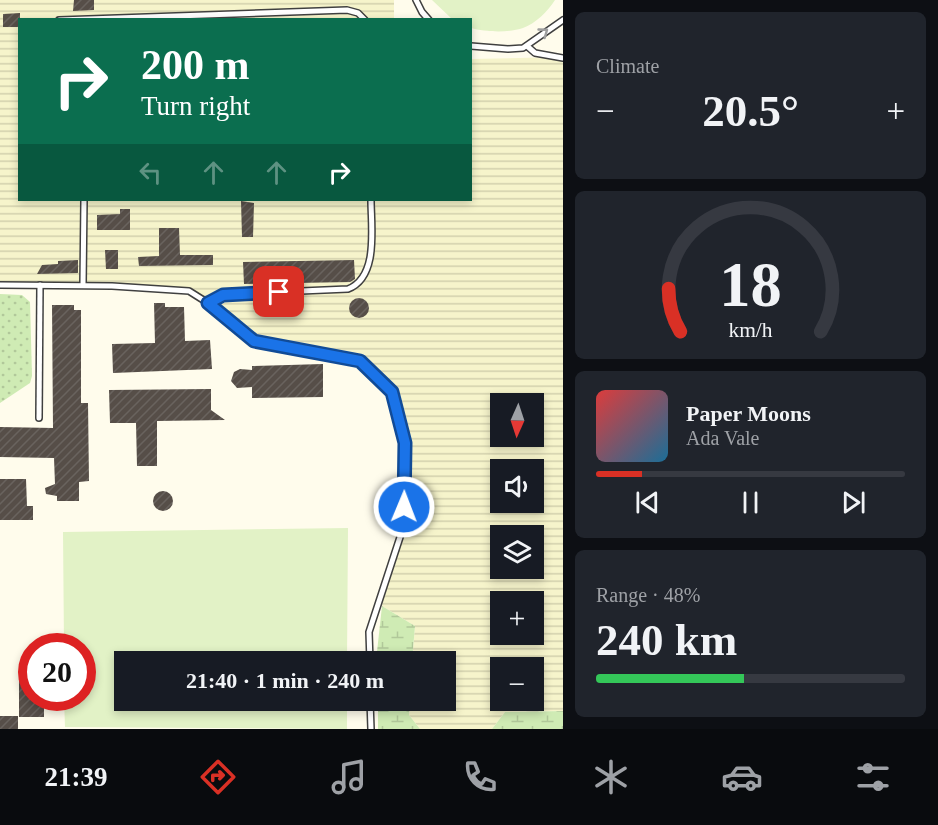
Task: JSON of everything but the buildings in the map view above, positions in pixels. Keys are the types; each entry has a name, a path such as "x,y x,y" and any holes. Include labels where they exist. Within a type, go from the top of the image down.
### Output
{"lane":[{"path":"416,0 427,18"},
{"path":"117,18 347,10 358,13 363,18"},
{"path":"472,46 508,49 527,46 563,20"},
{"path":"527,46 535,53 563,58"},
{"path":"83,285 84,201"},
{"path":"208,303 223,295 348,290 356,286 364,276 369,256 371,201"},
{"path":"0,285 83,285 189,291 208,303 254,341 360,361 392,392 405,443 403,528 369,632 370,651"},
{"path":"39,418 40,285"},
{"path":"370,711 371,729"}],"shaded area":[{"path":"0,0 394,0 394,18 18,18 18,201 472,201 472,59 563,57 563,711 505,712 492,729 420,729 409,715 409,711 456,711 456,651 413,651 415,626 382,606 386,578 403,528 405,443 392,392 360,361 254,341 189,291 0,285"}],"green space":[{"path":"432,0 555,0 541,17 517,30 497,31 472,28 472,18 451,18"},
{"path":"0,294 22,295 30,302 32,376 30,383 0,403"},
{"path":"348,528 347,651 114,651 114,711 347,711 347,729 65,727 64,711 96,711 96,633 64,633 63,532"},
{"path":"382,606 415,626 413,651 377,651"},
{"path":"378,711 409,711 409,715 420,729 378,729"},
{"path":"563,711 563,729 492,729 505,712"}],"route":[{"path":"279,292 223,295 208,303 254,341 360,361 392,392 405,443 404,507"}]}
